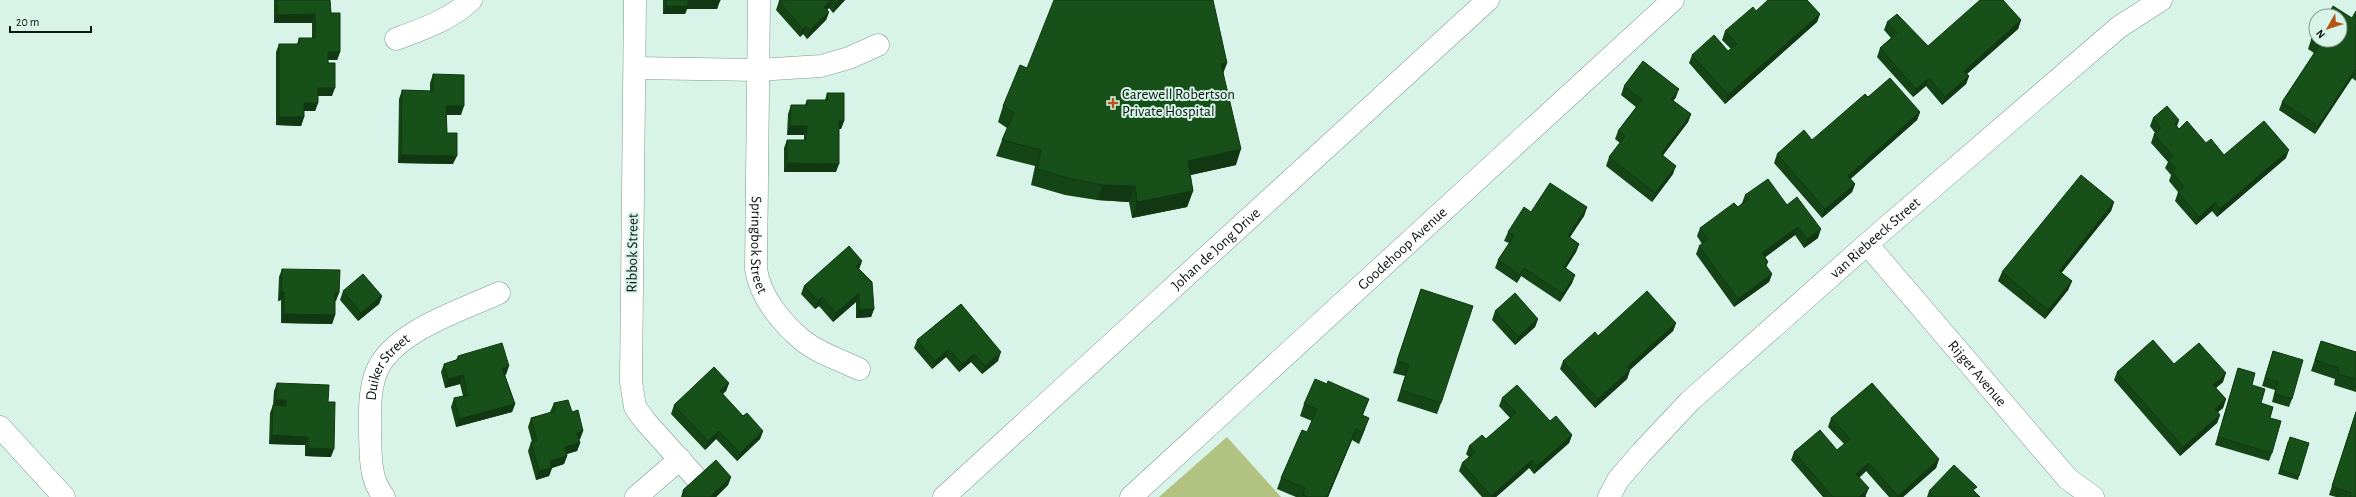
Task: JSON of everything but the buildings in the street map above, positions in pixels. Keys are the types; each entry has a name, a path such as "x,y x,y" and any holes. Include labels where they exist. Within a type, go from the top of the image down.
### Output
{"street":[{"path":"396,40 434,25 460,11 471,0"},
{"name":"Ribbok Street","path":"635,0 631,382 635,407 645,421 700,481"},
{"name":"Springbok Street","path":"758,0 756,269 758,285 766,300 802,340 859,369"},
{"name":"Johan de Jong Drive","path":"944,497 1488,0"},
{"name":"Goodehoop Avenue","path":"1131,497 1673,0"},
{"name":"van Riebeeck Street","path":"1609,497 1618,480 1690,401 1867,244 2119,27 2161,0"},
{"path":"635,68 758,70 821,66 849,58 878,46"},
{"name":"Rijger Avenue","path":"1867,244 2068,479 2093,497"},
{"name":"Duiker Street","path":"384,497 374,482 370,458 370,394 377,371 394,348 417,330 499,294"},
{"path":"0,427 64,497"},
{"path":"636,497 680,460"}],"green space":[{"path":"1227,437 1281,497 1159,497"}],"place":[{"name":"Carewell Robertson Private Hospital","path":"1113,103"}]}
